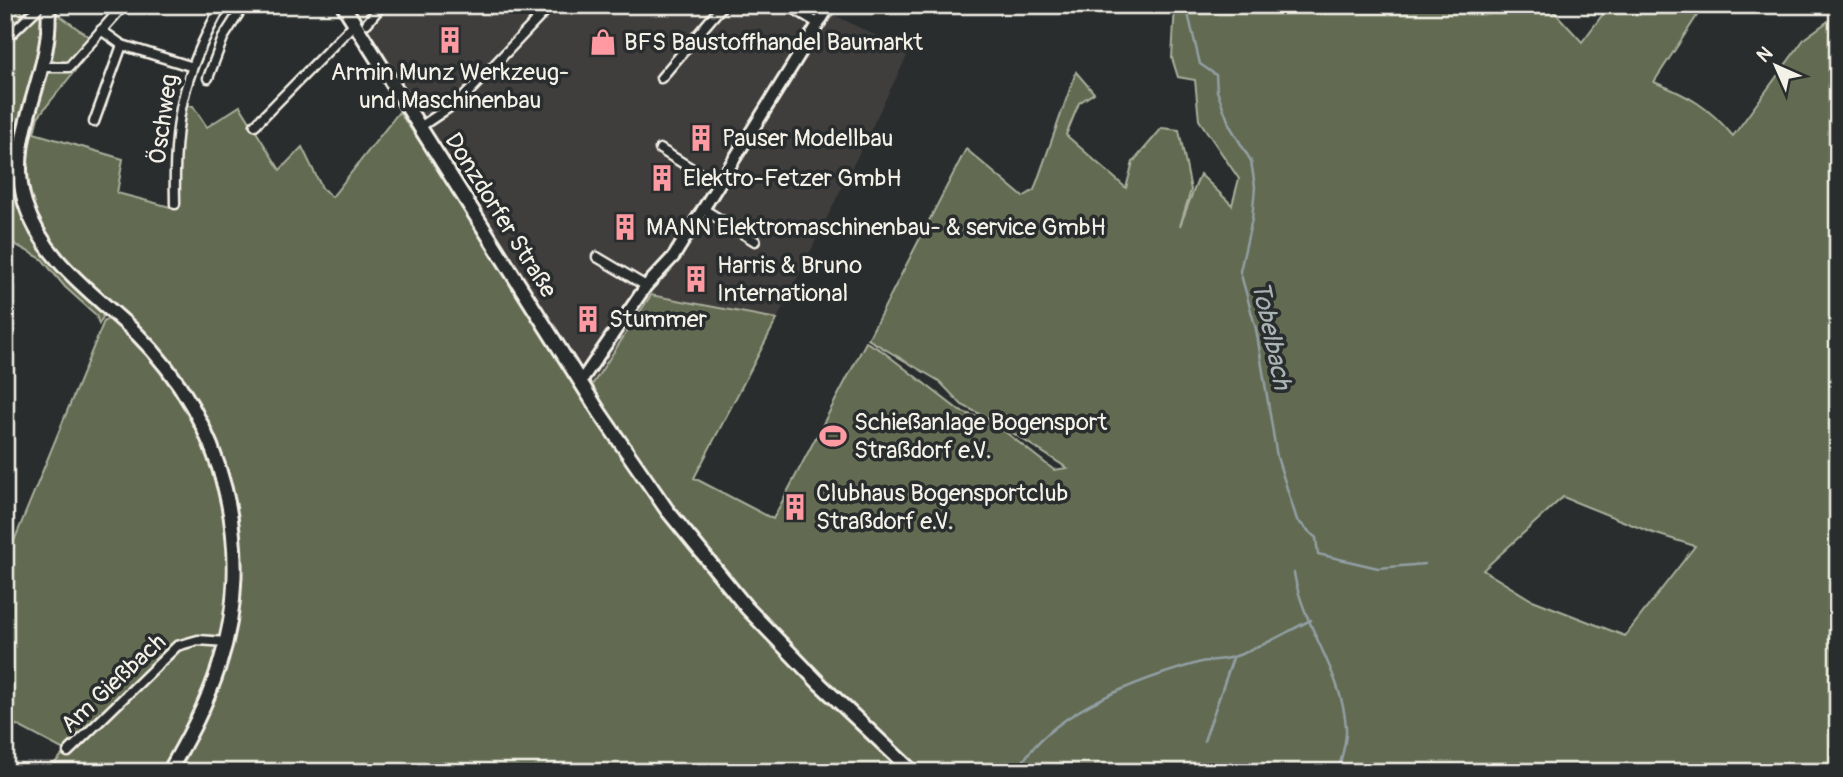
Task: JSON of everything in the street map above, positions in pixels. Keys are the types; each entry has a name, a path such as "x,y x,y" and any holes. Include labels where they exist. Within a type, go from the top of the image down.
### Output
{"main road":[{"path":"48,5 44,67 24,127 20,155 25,202 39,234 55,257 156,355 181,387 207,436 218,464 232,524 236,571 226,642 210,691 169,772"},
{"name":"Donzdorfer Straße","path":"343,5 360,23 420,127 600,413 667,509 747,608 820,684 913,772"}],"street":[{"path":"5,40 40,5"},
{"path":"44,67 69,67 124,5"},
{"name":"Öschweg","path":"175,204 177,120 190,66 222,5"},
{"path":"208,78 223,38 244,5"},
{"path":"255,125 382,5"},
{"path":"420,127 463,98 549,8 537,5"},
{"path":"661,78 723,5"},
{"path":"788,5 819,24"},
{"path":"581,381 646,286 674,257 831,5"},
{"path":"101,30 122,44 190,66"},
{"path":"94,122 122,44"},
{"path":"660,149 718,185"},
{"path":"703,209 755,241"},
{"path":"597,257 646,286"},
{"name":"Am Gießbach","path":"68,752 177,646 198,640 226,642"}],"shaded area":[{"path":"347,5 826,5 824,10 909,52 777,319 651,295 592,385"}],"green space":[{"path":"5,5 16,5 25,16 5,35"},
{"path":"1175,5 1548,5 1582,42 1606,10 1600,5 1704,5 1654,82 1697,103 1733,136 1805,38 1838,14 1838,772 175,772 233,624 224,468 206,419 183,383 50,246 30,207 24,175 28,131 49,66 55,12 97,43 38,117 34,133 123,159 117,193 178,209 179,157 186,106 193,106 207,127 240,106 280,170 302,147 322,188 332,197 399,112 458,197 603,431 621,444 627,443 592,385 651,295 777,319 694,478 773,519 866,342 881,350 960,411 994,423 1054,470 1067,468 994,421 962,405 939,381 868,339 966,149 1023,197 1034,190 1076,72 1094,93 1079,103 1066,135 1126,188 1133,162 1162,128 1179,130 1191,190 1180,226 1200,174 1232,205 1239,179 1199,120 1195,80 1178,77 1172,58","holes":["1563,497 1650,532 1695,546 1625,636 1530,599 1483,570"]},
{"path":"41,8 39,61 15,143 5,152 5,40"},
{"path":"5,159 14,162 23,204 41,246 57,269 95,303 103,317 99,324 96,315 65,287 42,259 5,239"},
{"path":"111,318 170,383 192,418 210,456 222,495 229,535 229,578 223,623 214,671 165,772 46,772 66,751 5,719 5,563 104,321"}],"waterway":[{"name":"Tobelbach","path":"1186,5 1200,64 1216,75 1217,91 1230,126 1251,161 1255,187 1252,219 1240,271 1256,329 1277,457 1297,520 1316,538 1318,554 1378,568 1425,564"},
{"name":"Tobelbach","path":"1294,573 1299,593 1331,669 1343,708 1346,733 1338,772"},
{"path":"1017,772 1031,750 1050,731 1097,700 1177,669 1243,654 1311,620"},
{"path":"1204,741 1233,658"}],"place":[{"name":"Armin Munz Werkzeug- und Maschinenbau","path":"450,40"},
{"name":"BFS Baustoffhandel Baumarkt","path":"603,42"},
{"name":"Pauser Modellbau","path":"701,138"},
{"name":"Elektro-Fetzer GmbH","path":"662,178"},
{"name":"MANN Elektromaschinenbau- & service GmbH","path":"625,227"},
{"name":"Harris & Bruno International","path":"696,279"},
{"name":"Stummer","path":"588,319"},
{"name":"Schießanlage Bogensport Straßdorf e.V.","path":"833,436"},
{"name":"Clubhaus Bogensportclub Straßdorf e.V.","path":"795,507"}]}
